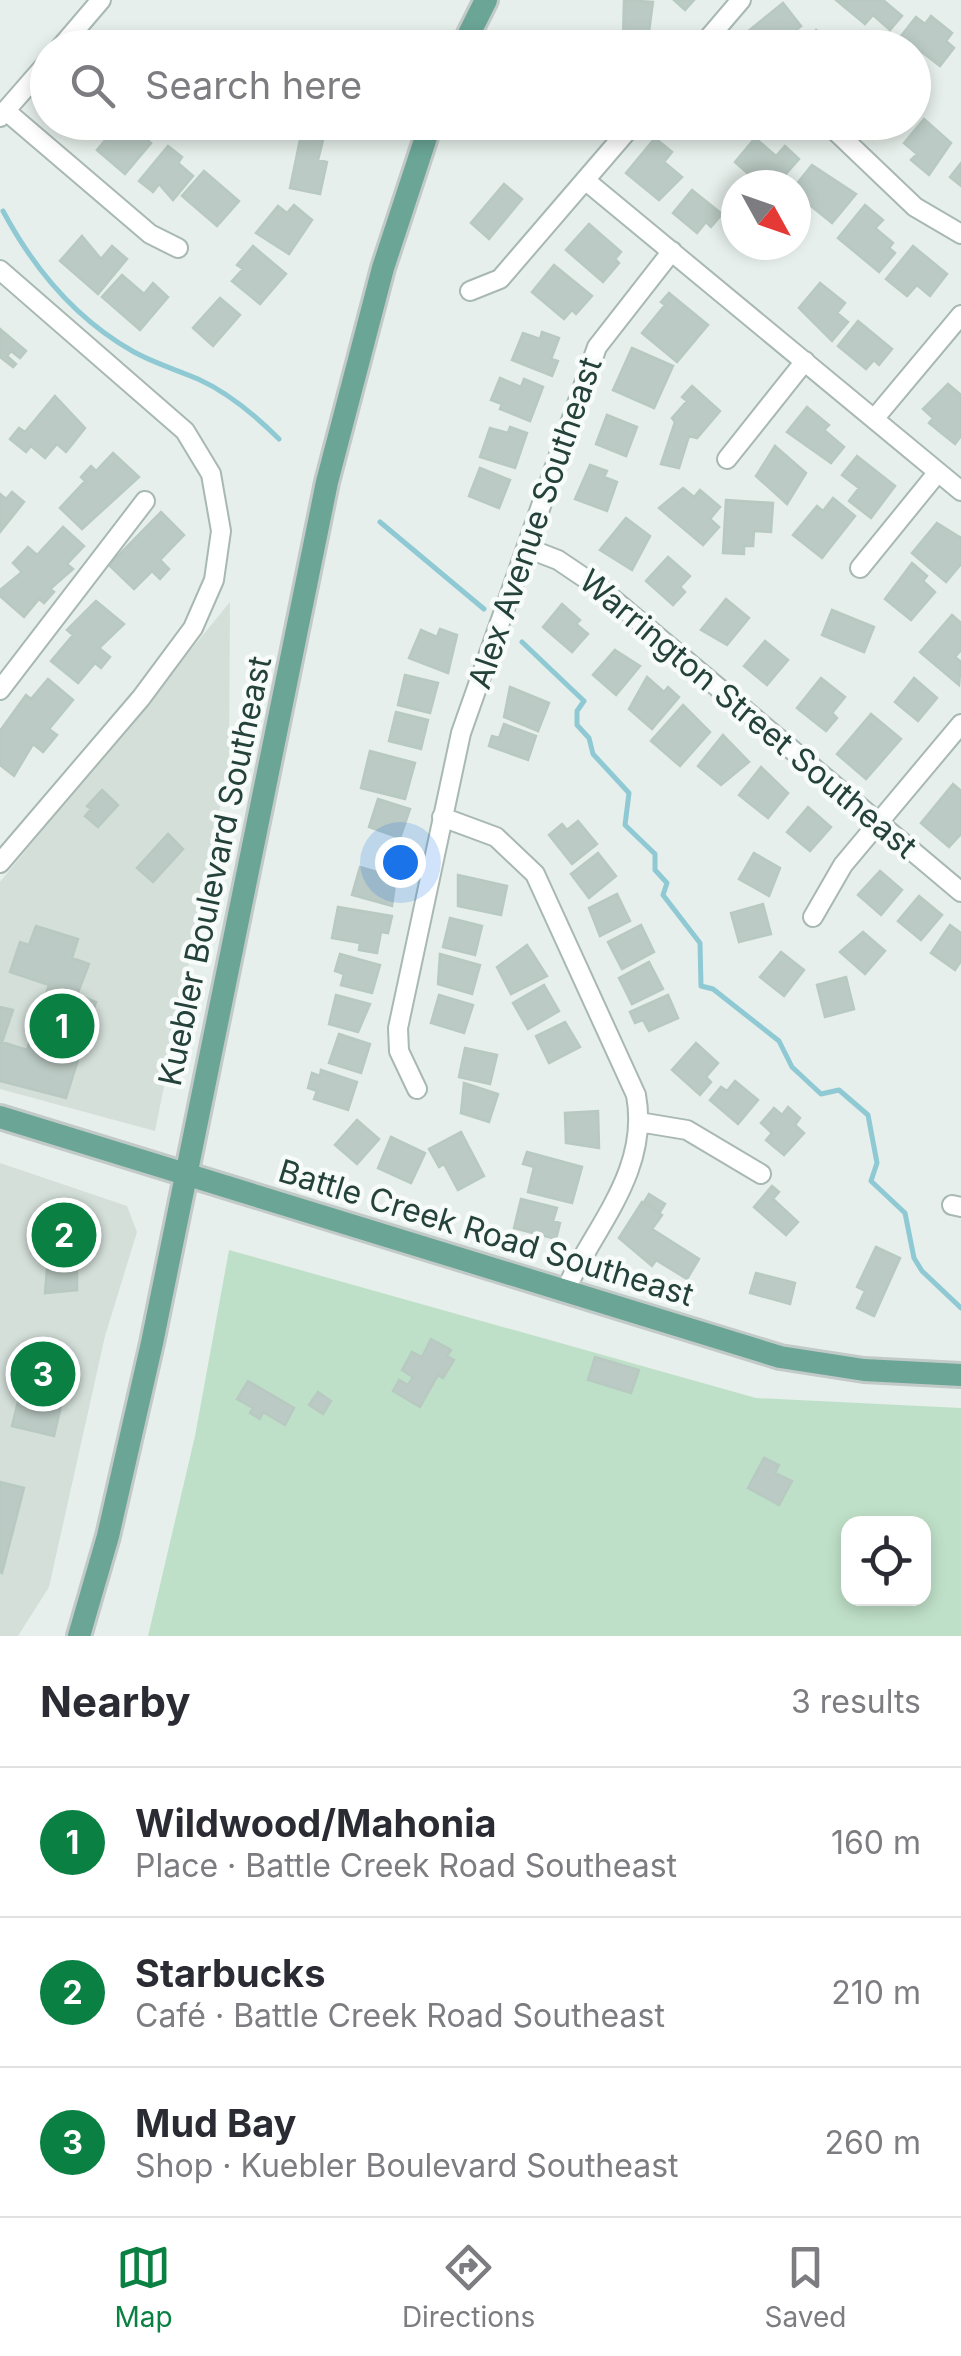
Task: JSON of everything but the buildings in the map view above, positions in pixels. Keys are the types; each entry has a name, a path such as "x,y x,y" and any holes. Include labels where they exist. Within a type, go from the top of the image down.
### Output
{"main road":[{"path":"471,30 486,0"},
{"name":"Kuebler Boulevard Southeast","path":"79,1636 124,1473 328,482 383,268 425,140"},
{"name":"Battle Creek Road Southeast","path":"0,1117 788,1358 864,1370 961,1375"}],"street":[{"path":"75,30 100,0"},
{"path":"715,30 741,0"},
{"path":"30,83 3,114 30,136"},
{"path":"35,140 150,234 178,248"},
{"path":"470,291 500,279 620,140"},
{"path":"845,140 916,207 961,234"},
{"path":"586,180 961,491"},
{"name":"Alex Avenue Southeast","path":"417,1089 399,1051 398,1028 461,733 596,347 672,252"},
{"path":"0,270 175,420 201,453 219,502 221,546 209,594 194,628 159,676 0,863"},
{"path":"874,419 961,315"},
{"path":"727,459 804,361"},
{"path":"860,568 938,472"},
{"path":"0,690 145,501"},
{"name":"Warrington Street Southeast","path":"528,548 558,560 600,589 961,892"},
{"path":"813,917 843,864 961,724"},
{"path":"442,817 496,837 535,874 630,1077 639,1122 634,1159 621,1194 565,1291"},
{"path":"639,1122 686,1130 761,1174"}],"shaded area":[{"path":"230,602 229,763 155,1131 0,1089 0,882"},
{"path":"0,1163 127,1206 137,1232 105,1336 49,1587 18,1636 0,1636"}],"green space":[{"path":"229,1250 756,1398 961,1408 961,1636 148,1636 195,1436"}],"waterway":[{"path":"3,211 28,253 58,291 93,324 134,352 221,391 279,439"},
{"path":"380,522 484,609"},
{"path":"522,642 584,701 577,711 577,725 589,738 593,754 629,793 625,825 655,854 655,870 667,883 663,895 700,943 701,986 713,989 779,1041 792,1067 821,1094 839,1090 868,1115 877,1163 871,1181 905,1213 914,1258 922,1271 961,1308"}],"place":[{"name":"Wildwood/Mahonia","path":"62,1026"},
{"name":"Starbucks","path":"64,1235"},
{"name":"Mud Bay","path":"43,1374"}]}
